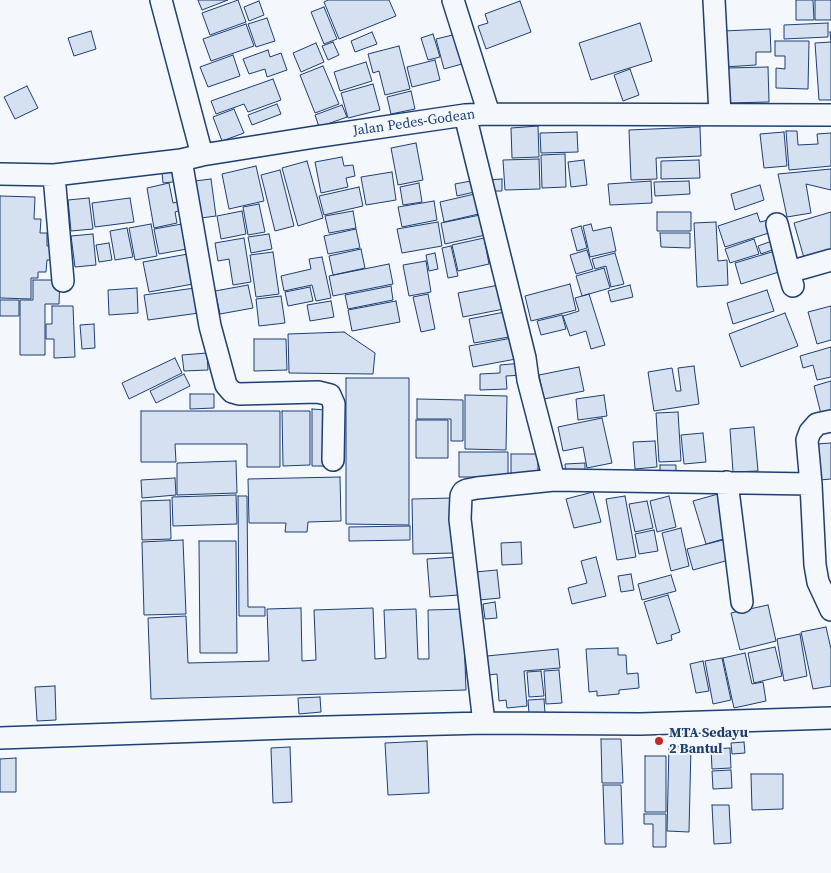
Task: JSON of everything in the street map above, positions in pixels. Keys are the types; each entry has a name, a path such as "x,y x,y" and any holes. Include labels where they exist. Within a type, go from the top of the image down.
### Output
{"street":[{"path":"161,0 202,155"},
{"path":"453,0 489,114"},
{"path":"714,0 720,114"},
{"path":"465,115 525,358 528,380 554,480"},
{"name":"Jalan Pedes-Godean","path":"0,174 54,175 181,160 202,155 465,115 831,115"},
{"path":"181,160 212,335 226,385 232,392 239,394 318,392 330,395 334,404 333,460"},
{"path":"54,175 63,281"},
{"path":"777,224 791,279 831,260"},
{"path":"831,421 817,424 810,432 807,440 815,565 818,582 831,610"},
{"path":"484,723 460,518 461,496 463,492 554,480 811,484"},
{"path":"727,482 742,602"},
{"path":"0,738 484,723 640,724 831,718"}],"building":[{"path":"198,0 228,0 202,10"},
{"path":"238,0 246,22 210,35 202,13"},
{"path":"328,0 389,0 396,16 339,39 324,2"},
{"path":"796,0 813,0 814,20 796,20"},
{"path":"815,0 831,0 831,20 815,20"},
{"path":"259,1 264,15 249,21 244,7"},
{"path":"520,1 531,32 486,49 478,26 488,23 485,14"},
{"path":"324,7 337,39 324,44 311,12"},
{"path":"267,18 275,41 256,47 248,24"},
{"path":"640,23 652,61 591,80 579,43"},
{"path":"828,23 828,37 784,39 784,25"},
{"path":"246,24 254,46 211,61 203,39"},
{"path":"770,29 771,52 756,52 756,65 724,67 722,31"},
{"path":"91,31 96,49 74,56 68,38"},
{"path":"372,32 377,44 355,52 351,41"},
{"path":"461,33 469,62 444,69 436,39"},
{"path":"433,34 440,57 428,60 421,38"},
{"path":"775,41 809,41 808,89 776,88 776,68 785,69 785,56 775,56"},
{"path":"333,42 339,55 328,60 322,46"},
{"path":"831,42 831,100 819,100 815,43"},
{"path":"316,43 324,62 301,72 293,53"},
{"path":"399,46 410,89 385,95 379,71 373,73 368,54"},
{"path":"268,50 270,57 281,53 287,70 267,77 265,69 249,74 243,59"},
{"path":"233,55 240,76 208,87 200,67"},
{"path":"435,60 440,80 412,87 407,67"},
{"path":"366,62 372,81 340,91 334,72"},
{"path":"323,66 339,104 315,113 300,75"},
{"path":"768,67 769,102 728,103 727,68"},
{"path":"630,69 639,95 623,101 614,75"},
{"path":"273,79 281,100 248,112 244,104 216,114 211,101"},
{"path":"373,84 380,110 348,118 341,93"},
{"path":"27,86 38,108 15,119 4,97"},
{"path":"411,91 415,109 391,114 387,97"},
{"path":"277,104 281,114 252,125 248,115"},
{"path":"342,105 347,117 319,127 315,115"},
{"path":"234,109 244,133 222,141 213,117"},
{"path":"538,126 539,157 512,158 511,128"},
{"path":"700,127 701,156 656,158 657,179 631,180 629,130"},
{"path":"786,131 797,131 798,145 818,144 817,134 831,133 831,166 789,170"},
{"path":"577,132 578,152 541,153 540,133"},
{"path":"784,132 787,166 764,168 760,134"},
{"path":"416,143 423,180 398,185 391,148"},
{"path":"565,154 566,187 542,188 541,155"},
{"path":"342,157 344,166 353,165 355,176 346,178 348,187 321,193 315,162"},
{"path":"539,159 540,189 505,190 503,160"},
{"path":"584,160 587,185 571,187 568,162"},
{"path":"699,160 700,178 661,179 661,161"},
{"path":"307,161 323,218 298,226 282,168"},
{"path":"256,166 264,201 229,209 222,174"},
{"path":"831,169 831,190 806,184 811,213 787,217 778,174"},
{"path":"181,170 182,181 163,183 162,172"},
{"path":"280,170 294,226 275,231 261,175"},
{"path":"392,172 396,200 366,205 361,177"},
{"path":"211,179 216,216 201,218 195,181"},
{"path":"502,179 502,191 487,191 486,180"},
{"path":"476,180 479,191 457,196 455,184"},
{"path":"651,181 652,203 610,205 608,184"},
{"path":"689,181 690,194 655,196 654,182"},
{"path":"169,183 173,203 185,200 187,209 175,212 177,223 154,228 147,188"},
{"path":"419,183 422,202 403,205 400,187"},
{"path":"760,185 764,200 735,210 731,194"},
{"path":"359,187 363,206 324,215 319,196"},
{"path":"479,193 483,213 444,222 440,202"},
{"path":"0,196 35,197 34,219 41,219 40,233 47,233 47,246 52,246 52,260 47,260 46,272 38,272 38,278 31,278 31,299 0,298"},
{"path":"89,198 93,229 71,231 68,200"},
{"path":"130,198 134,222 95,227 92,203"},
{"path":"434,201 437,220 402,227 398,207"},
{"path":"259,204 265,232 248,235 243,207"},
{"path":"242,211 246,234 221,239 217,216"},
{"path":"353,211 356,228 329,233 325,216"},
{"path":"657,212 691,212 691,231 657,231"},
{"path":"831,212 831,258 806,265 794,223"},
{"path":"757,213 760,222 768,220 772,232 725,247 718,226"},
{"path":"485,214 490,234 445,244 441,223"},
{"path":"438,222 442,246 402,253 397,229"},
{"path":"716,222 718,261 727,260 728,285 697,287 694,223"},
{"path":"151,224 157,256 135,260 129,228"},
{"path":"182,224 187,249 159,254 154,229"},
{"path":"591,224 593,231 611,227 616,251 590,257 583,226"},
{"path":"581,226 587,248 577,251 571,229"},
{"path":"127,228 133,257 115,260 110,231"},
{"path":"356,229 360,248 328,254 324,236"},
{"path":"660,233 690,233 690,248 661,247"},
{"path":"93,234 96,265 75,267 71,236"},
{"path":"269,234 272,249 251,253 248,237"},
{"path":"244,238 251,282 233,285 229,259 218,261 215,243"},
{"path":"484,238 489,264 458,271 452,245"},
{"path":"754,239 759,254 730,263 725,249"},
{"path":"772,241 775,249 761,254 758,246"},
{"path":"109,243 112,260 99,262 96,245"},
{"path":"451,246 458,276 448,278 442,248"},
{"path":"361,249 365,268 333,275 329,256"},
{"path":"587,250 593,269 576,274 570,255"},
{"path":"775,251 782,271 741,284 735,263"},
{"path":"273,252 279,294 256,297 250,255"},
{"path":"435,253 438,269 429,271 426,255"},
{"path":"615,253 624,284 611,287 606,266 595,269 592,259"},
{"path":"188,254 193,284 149,292 143,262"},
{"path":"322,257 331,298 316,301 312,285 284,291 281,276 311,269 309,259"},
{"path":"426,261 431,292 409,296 403,265"},
{"path":"389,264 393,284 333,296 329,276"},
{"path":"604,268 610,288 582,296 576,276"},
{"path":"33,280 60,280 59,304 45,304 45,355 20,355 20,300 33,300"},
{"path":"504,284 509,308 463,317 458,293"},
{"path":"570,284 576,310 531,321 525,296"},
{"path":"248,285 253,308 220,314 215,291"},
{"path":"630,285 633,297 611,302 608,291"},
{"path":"391,286 393,300 348,309 345,295"},
{"path":"310,287 313,301 288,306 285,292"},
{"path":"137,288 138,313 109,315 108,290"},
{"path":"195,288 199,313 148,320 144,295"},
{"path":"767,290 774,311 733,324 727,303"},
{"path":"428,294 435,329 421,332 413,297"},
{"path":"589,294 605,345 591,349 586,331 570,336 563,316 579,311 575,298"},
{"path":"281,296 285,323 259,326 256,299"},
{"path":"0,300 19,300 19,316 0,316"},
{"path":"331,301 334,317 310,321 307,305"},
{"path":"396,301 400,322 352,331 348,310"},
{"path":"52,306 73,306 75,357 54,358 54,339 46,339 46,324 52,324"},
{"path":"831,306 831,340 817,344 808,312"},
{"path":"510,311 515,336 474,343 469,319"},
{"path":"785,313 798,346 741,367 729,334"},
{"path":"562,315 566,329 541,335 537,321"},
{"path":"94,324 95,348 82,349 80,325"},
{"path":"344,332 375,353 373,374 289,373 288,334"},
{"path":"512,338 516,359 473,367 469,346"},
{"path":"254,339 286,339 287,370 254,371"},
{"path":"831,347 831,377 817,380 813,365 803,368 800,356"},
{"path":"207,353 208,370 184,371 182,355"},
{"path":"175,358 182,373 129,399 122,383"},
{"path":"523,363 524,375 506,376 507,389 480,390 480,374 500,373 500,365"},
{"path":"694,366 699,404 654,411 648,372 672,368 676,391 681,391 678,368"},
{"path":"579,367 584,391 544,399 539,375"},
{"path":"184,374 190,386 156,403 150,391"},
{"path":"346,378 409,378 409,525 346,524"},
{"path":"831,381 831,411 821,414 814,386"},
{"path":"190,394 214,394 214,408 190,409"},
{"path":"465,395 507,396 506,450 465,449"},
{"path":"604,395 607,416 578,420 576,399"},
{"path":"417,399 463,400 463,441 451,441 451,419 417,419"},
{"path":"312,409 325,410 325,466 312,466"},
{"path":"141,411 280,411 280,467 247,467 247,444 175,444 176,462 141,462"},
{"path":"282,411 310,411 310,465 283,466"},
{"path":"678,412 681,461 659,462 656,413"},
{"path":"602,418 612,463 587,468 583,447 563,451 558,427"},
{"path":"416,420 448,420 448,458 416,458"},
{"path":"754,427 758,471 733,472 730,429"},
{"path":"703,433 706,462 684,464 681,435"},
{"path":"655,441 657,467 635,469 633,442"},
{"path":"831,443 831,479 820,480 817,444"},
{"path":"459,452 508,452 508,477 459,477"},
{"path":"511,454 538,454 538,477 511,477"},
{"path":"236,461 237,493 177,495 177,463"},
{"path":"585,463 585,476 566,476 565,464"},
{"path":"660,465 676,465 676,476 660,476"},
{"path":"340,477 341,521 308,522 307,532 285,532 286,523 249,523 248,479"},
{"path":"175,478 176,495 142,498 141,480"},
{"path":"593,492 601,522 574,528 566,499"},
{"path":"718,494 730,537 706,544 693,501"},
{"path":"236,495 237,524 173,526 172,497"},
{"path":"238,496 247,496 248,607 265,607 265,616 239,616"},
{"path":"625,496 636,557 617,560 606,499"},
{"path":"669,496 676,527 657,532 650,501"},
{"path":"453,498 454,553 413,554 412,499"},
{"path":"170,500 171,539 142,540 141,501"},
{"path":"647,501 653,528 635,532 629,504"},
{"path":"410,526 410,540 349,541 349,527"},
{"path":"681,528 689,566 671,571 662,533"},
{"path":"654,530 658,551 639,554 635,534"},
{"path":"183,540 186,614 144,615 142,542"},
{"path":"723,540 729,560 693,570 687,549"},
{"path":"199,541 236,541 237,653 200,653"},
{"path":"521,542 522,564 502,565 501,543"},
{"path":"457,557 459,595 430,597 427,559"},
{"path":"596,557 606,596 572,604 568,588 587,583 581,561"},
{"path":"497,570 500,598 479,600 475,572"},
{"path":"631,574 634,590 621,592 618,576"},
{"path":"671,575 676,591 642,600 638,584"},
{"path":"668,595 680,632 671,635 672,640 657,644 644,602"},
{"path":"495,602 497,618 485,619 483,604"},
{"path":"768,605 776,641 740,650 731,613"},
{"path":"301,608 302,661 316,660 314,610 373,608 375,659 386,658 384,610 416,609 418,659 429,659 428,610 463,609 466,690 151,699 148,618 186,616 188,663 269,661 267,609"},
{"path":"826,627 831,649 831,686 813,689 801,632"},
{"path":"800,634 807,676 784,681 777,639"},
{"path":"775,647 782,676 754,683 748,653"},
{"path":"618,648 618,655 626,655 627,674 638,673 639,688 619,690 619,694 597,696 597,691 589,692 586,649"},
{"path":"558,649 560,668 524,671 527,706 507,708 506,700 499,701 497,674 489,675 487,656"},
{"path":"745,653 752,684 763,682 766,701 734,708 723,658"},
{"path":"722,658 731,700 713,704 705,661"},
{"path":"703,661 709,691 696,693 690,664"},
{"path":"559,670 562,703 546,704 544,671"},
{"path":"541,671 544,696 529,697 527,672"},
{"path":"55,686 56,720 37,721 35,687"},
{"path":"320,697 321,712 299,714 298,698"},
{"path":"544,699 545,713 529,714 528,700"},
{"path":"601,739 621,739 623,783 602,783"},
{"path":"427,741 429,793 388,795 385,743"},
{"path":"744,742 745,753 732,754 731,743"},
{"path":"669,746 691,746 689,832 667,831"},
{"path":"290,747 292,802 273,803 271,748"},
{"path":"730,748 731,768 712,769 711,749"},
{"path":"645,756 666,756 666,812 645,812"},
{"path":"16,758 16,792 0,792 0,759"},
{"path":"731,770 732,788 713,789 712,771"},
{"path":"751,774 783,774 783,809 752,810"},
{"path":"603,785 621,785 623,844 605,844"},
{"path":"712,805 729,805 731,843 714,844"},
{"path":"644,814 666,814 666,847 653,847 653,824 644,824"}],"place":[{"name":"MTA Sedayu 2 Bantul","path":"659,741"}]}
